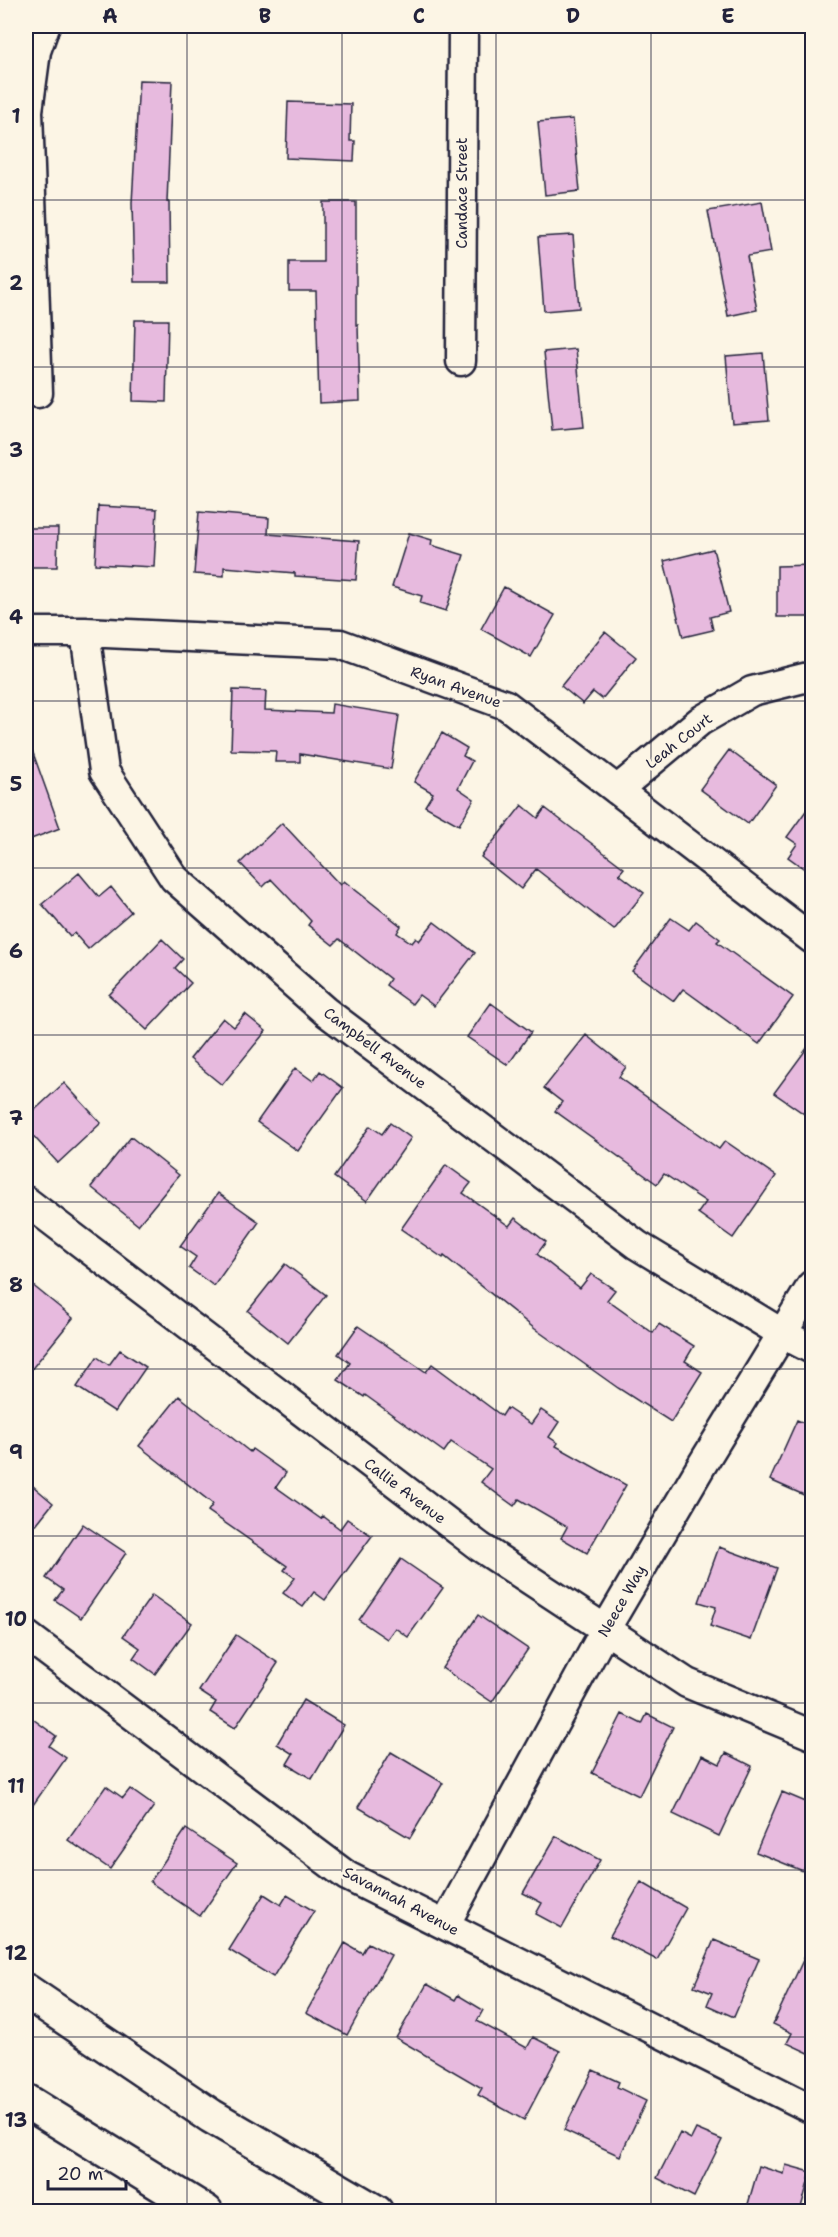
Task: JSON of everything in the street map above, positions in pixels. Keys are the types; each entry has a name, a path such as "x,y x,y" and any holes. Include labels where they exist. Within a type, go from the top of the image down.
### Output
{"highway":[{"path":"26,1991 212,2116 376,2211"},
{"path":"26,2101 206,2211"}],"street":[{"path":"38,393 28,111 36,51 45,26"},
{"name":"Candace Street","path":"461,361 463,26"},
{"name":"Ryan Avenue","path":"26,632 85,632 340,644 506,705 813,939"},
{"name":"Campbell Avenue","path":"85,632 104,771 174,878 325,1011 637,1245 783,1334 813,1349"},
{"name":"Leah Court","path":"617,790 700,721 752,691 813,676"},
{"name":"Callie Avenue","path":"26,1201 480,1547 687,1683 813,1736"},
{"name":"Neece Way","path":"445,1925 605,1630 700,1468 813,1285"},
{"name":"Savannah Avenue","path":"26,1635 347,1876 813,2109"}],"building":[{"path":"139,80 172,81 167,202 169,202 170,282 134,282 132,203"},
{"path":"288,102 351,104 350,141 355,141 354,161 286,158"},
{"path":"573,119 580,191 545,195 538,122"},
{"path":"323,202 356,202 356,325 358,325 360,401 319,403 316,291 289,291 289,262 323,262"},
{"path":"762,202 771,252 747,256 757,310 728,316 708,211"},
{"path":"573,235 579,308 544,311 538,237"},
{"path":"135,320 168,320 166,402 133,401"},
{"path":"576,349 584,427 552,430 544,352"},
{"path":"763,353 769,420 732,423 726,356"},
{"path":"98,506 157,509 154,567 95,564"},
{"path":"199,512 269,518 268,534 359,541 356,580 295,576 295,573 224,567 224,576 194,574"},
{"path":"26,528 58,528 57,567 26,567"},
{"path":"409,533 432,540 431,545 464,555 446,611 420,603 422,596 392,587"},
{"path":"713,549 729,612 710,617 713,630 683,637 664,561"},
{"path":"813,565 813,617 777,617 777,566"},
{"path":"504,587 555,615 531,657 481,629"},
{"path":"605,632 636,657 602,699 593,692 583,704 561,686"},
{"path":"233,690 266,691 265,710 331,713 332,704 399,715 391,769 300,754 300,762 275,762 276,751 231,750"},
{"path":"442,733 467,748 463,756 472,761 458,788 474,799 459,825 425,806 433,793 414,782"},
{"path":"28,739 60,828 26,841 26,740"},
{"path":"729,750 776,785 748,824 700,789"},
{"path":"813,801 813,875 788,857 797,844 787,837"},
{"path":"522,805 538,818 545,808 624,868 619,874 644,893 614,930 536,869 521,889 481,857"},
{"path":"282,823 340,885 344,881 401,926 397,933 412,943 416,938 419,941 434,922 475,953 434,1006 419,995 412,1004 386,985 390,979 339,939 333,945 308,925 311,921 271,879 263,887 240,863"},
{"path":"79,873 99,897 111,887 131,912 88,949 74,933 70,936 42,904"},
{"path":"671,918 689,930 696,921 720,939 717,942 793,997 759,1044 683,989 674,1001 632,971"},
{"path":"162,939 183,959 175,968 191,983 147,1030 109,995"},
{"path":"491,1003 531,1032 508,1065 467,1037"},
{"path":"245,1014 266,1031 222,1085 190,1059 223,1018 234,1027"},
{"path":"586,1035 626,1067 619,1077 719,1149 725,1141 776,1176 733,1238 698,1213 706,1202 664,1174 657,1184 555,1111 562,1102 544,1088"},
{"path":"813,1040 813,1120 774,1093"},
{"path":"295,1068 313,1081 320,1071 343,1088 298,1151 257,1122"},
{"path":"64,1083 101,1123 58,1163 26,1128 26,1118"},
{"path":"390,1123 411,1138 367,1201 334,1177 370,1126 382,1134"},
{"path":"131,1137 179,1175 138,1225 91,1187"},
{"path":"446,1165 471,1183 463,1193 509,1226 515,1218 546,1242 537,1254 580,1288 591,1274 615,1290 607,1300 653,1333 659,1324 694,1346 685,1361 702,1372 671,1422 618,1388 535,1329 444,1256 443,1258 401,1229"},
{"path":"218,1193 259,1222 214,1286 189,1268 196,1257 180,1246"},
{"path":"285,1264 326,1295 288,1343 248,1311"},
{"path":"26,1280 73,1318 26,1376"},
{"path":"358,1326 426,1372 432,1364 502,1416 507,1408 531,1424 541,1410 559,1422 549,1437 558,1443 556,1446 626,1485 587,1553 561,1538 567,1527 519,1499 514,1506 481,1482 491,1469 451,1442 444,1452 365,1395 364,1397 338,1380 350,1363 338,1354"},
{"path":"120,1350 146,1367 115,1412 77,1387 97,1357 109,1365"},
{"path":"179,1396 250,1452 252,1449 286,1473 276,1487 321,1519 323,1516 340,1529 347,1519 372,1536 325,1600 314,1592 303,1607 283,1593 295,1578 284,1570 287,1566 208,1511 213,1504 139,1446"},
{"path":"797,1420 813,1427 813,1499 770,1480"},
{"path":"26,1480 53,1503 26,1537"},
{"path":"83,1524 126,1553 81,1618 55,1600 63,1590 46,1578"},
{"path":"719,1547 777,1568 751,1640 710,1626 716,1607 699,1602"},
{"path":"401,1559 443,1588 408,1637 395,1628 387,1639 359,1620"},
{"path":"152,1595 192,1623 155,1674 133,1658 140,1648 123,1636"},
{"path":"478,1615 528,1649 492,1702 442,1668"},
{"path":"236,1635 278,1663 235,1728 210,1712 216,1702 199,1691"},
{"path":"303,1700 344,1725 312,1779 287,1764 293,1754 277,1744"},
{"path":"26,1714 56,1736 49,1746 66,1758 26,1815"},
{"path":"622,1714 642,1724 647,1714 673,1727 639,1796 592,1773"},
{"path":"391,1752 443,1783 410,1838 358,1807"},
{"path":"726,1753 752,1766 719,1836 673,1814 702,1755 720,1764"},
{"path":"106,1786 123,1798 130,1789 154,1806 110,1869 68,1840"},
{"path":"782,1792 813,1805 813,1849 803,1871 756,1852"},
{"path":"186,1829 237,1863 200,1916 150,1882"},
{"path":"556,1836 600,1860 562,1928 536,1914 542,1903 523,1893"},
{"path":"641,1882 686,1908 657,1960 610,1936"},
{"path":"264,1894 281,1905 287,1895 314,1911 273,1977 229,1950"},
{"path":"813,1939 813,2055 787,2043 792,2033 773,2024"},
{"path":"714,1940 759,1959 734,2017 707,2005 712,1993 694,1986"},
{"path":"345,1943 362,1953 368,1943 391,1955 347,2035 306,2013"},
{"path":"427,1984 455,2000 458,1995 483,2010 477,2021 527,2048 533,2037 560,2051 524,2120 478,2095 482,2088 396,2038"},
{"path":"593,2070 619,2082 617,2087 646,2101 620,2156 564,2130"},
{"path":"696,2129 722,2140 694,2197 657,2178 680,2133 691,2139"},
{"path":"786,2165 811,2172 800,2211 746,2211 759,2166 784,2174"}]}
